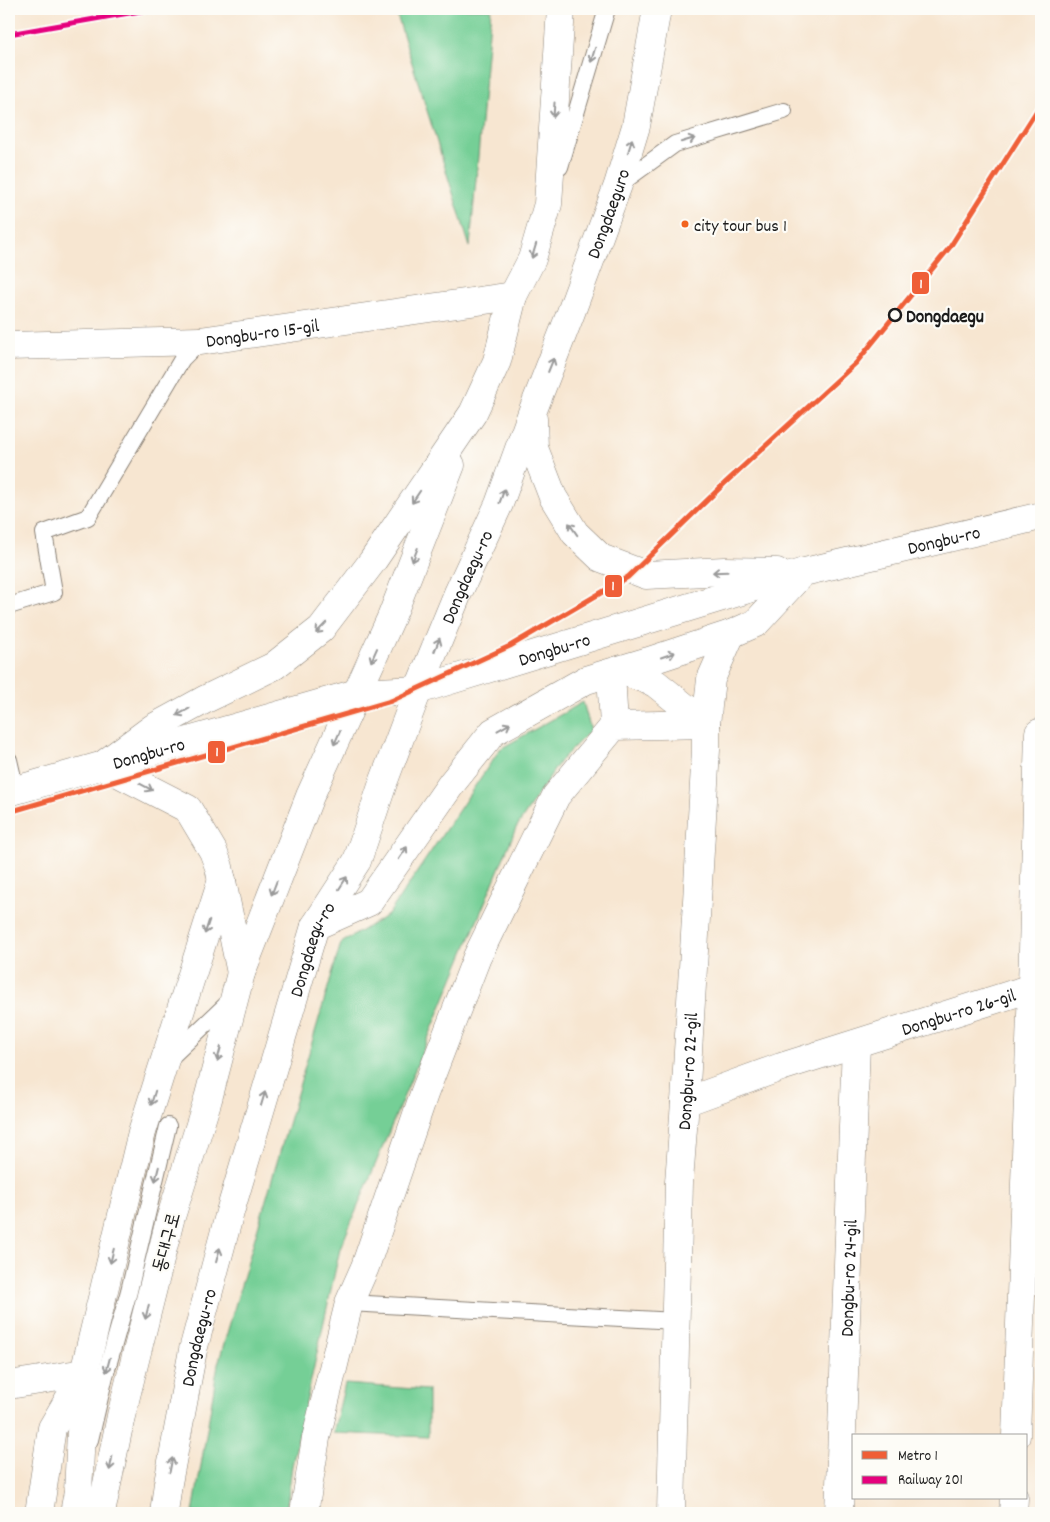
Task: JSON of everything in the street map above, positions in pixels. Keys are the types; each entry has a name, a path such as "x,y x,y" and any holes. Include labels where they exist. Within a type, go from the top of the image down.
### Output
{"main road":[{"path":"238,985 219,867 213,851 188,809 103,765 153,728 206,699 274,666 322,629 372,562 473,413 496,361 513,296 532,259 548,204 561,9"},
{"name":"Dongdaeguro","path":"533,410 618,185 636,126 656,14"},
{"name":"Dongbu-ro 15-gil","path":"9,346 200,341 513,296"},
{"path":"533,410 534,448 553,497 575,533 601,558 646,575 724,572 804,572"},
{"name":"Dongdaegu-ro","path":"164,1513 168,1483 196,1340 230,1212 315,926 357,861 418,690 458,593 499,504 533,410"},
{"name":"동대구로","path":"101,1513 121,1416 170,1220 208,1099 238,985 310,796 391,618 422,536 473,413"},
{"name":"Dongbu-ro","path":"10,775 103,765 357,693 418,690 804,572 1041,516"},
{"path":"315,926 369,902 452,783 493,732 586,680 731,634 756,623 804,572"},
{"name":"Dongbu-ro 22-gil","path":"671,1513 679,1182 706,750 706,724 711,679 731,634"},
{"path":"615,671 655,683 706,724"},
{"path":"304,1513 316,1438 349,1303 365,1267 424,1094 477,957 556,796 614,726 615,671"},
{"path":"614,726 706,724"},
{"path":"1037,986 1039,733"},
{"path":"76,1503 84,1373 142,1132 222,880"},
{"name":"Dongbu-ro 26-gil","path":"685,1102 781,1067 1037,986 1016,1434"},
{"name":"Dongbu-ro 24-gil","path":"839,1513 856,1044"},
{"path":"9,1384 84,1373"},
{"path":"39,1513 52,1428 84,1373"},
{"path":"1013,1513 1014,1500"}],"lane":[{"path":"548,204 607,9"},
{"path":"618,185 675,144 784,111"},
{"path":"9,606 54,592 44,533 88,517 182,360 200,341"},
{"path":"163,1065 238,985"},
{"path":"76,1503 105,1376 129,1291 168,1126"},
{"path":"349,1303 676,1321"}],"green space":[{"path":"395,9 491,9 470,247"},
{"path":"583,702 591,730 560,761 516,828 340,1249 292,1466 286,1513 193,1513 218,1364 341,943 388,915 500,749"},
{"path":"345,1384 428,1390 428,1437 333,1433"}],"metro line":[{"name":"1","path":"9,812 391,701 510,646 628,577 726,482 856,363 950,247 1041,104"}],"rail line":[{"name":"201","path":"9,34 152,9"}],"place":[{"name":"city tour bus 1","path":"685,224"},
{"name":"Dongdaegu","path":"895,315"}]}
